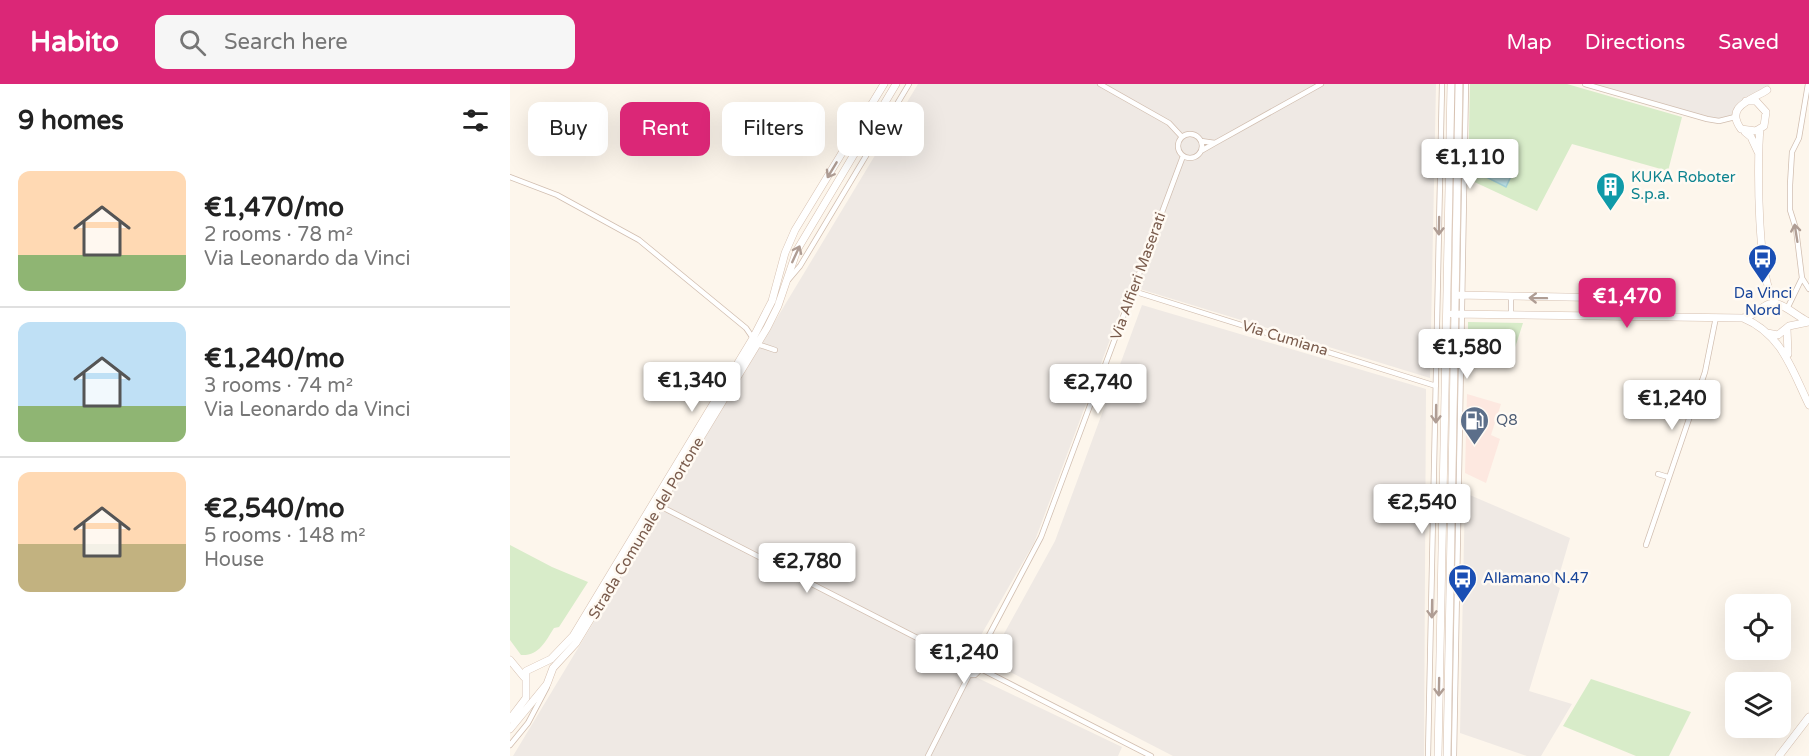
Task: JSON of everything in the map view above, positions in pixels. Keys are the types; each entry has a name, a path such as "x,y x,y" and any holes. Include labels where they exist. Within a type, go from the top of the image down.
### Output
{"street":[{"name":"Strada Comunale del Portone","path":"755,341 772,301 785,253 795,230 884,84"},
{"name":"Strada Comunale del Portone","path":"510,746 528,723 553,668 576,642 755,341 774,315 797,250 896,84"},
{"name":"Strada Comunale del Portone","path":"784,286 800,266 909,84"},
{"path":"1100,84 1169,123 1182,137"},
{"path":"1182,137 1178,148 1183,156 1192,158 1321,84"},
{"path":"1428,756 1442,84"},
{"path":"1438,756 1451,84"},
{"path":"1454,756 1459,84"},
{"path":"1459,295 1466,84"},
{"path":"1585,84 1719,121 1735,117"},
{"path":"1808,84 1799,138 1792,152 1790,210 1796,229 1802,278 1809,289"},
{"path":"1759,155 1751,137 1741,129 1735,117 1738,107 1768,87"},
{"path":"1762,330 1762,310 1767,286 1761,237 1759,155 1760,129 1767,117 1764,108 1768,87"},
{"path":"1746,101 1756,101 1764,108"},
{"path":"1741,129 1751,132 1760,129"},
{"path":"1182,137 1195,135 1201,141 1215,143"},
{"path":"1201,141 1201,151"},
{"name":"Via Alfieri Maserati","path":"977,658 1041,537 1183,156"},
{"path":"510,177 557,195 639,240 746,328 755,341 775,350"},
{"path":"1790,362 1788,310 1802,278"},
{"path":"1767,286 1776,303 1809,322"},
{"name":"Via Cumiana","path":"1133,291 1436,386"},
{"path":"1459,295 1622,298 1630,304 1631,316"},
{"path":"1511,296 1512,314"},
{"path":"1437,314 1743,318 1776,303"},
{"path":"1447,756 1459,314"},
{"path":"1646,545 1705,372 1716,317"},
{"path":"1743,318 1782,346 1809,405"},
{"path":"1762,330 1778,335 1788,328 1809,322"},
{"path":"1658,474 1668,477"},
{"name":"Strada Comunale del Portone","path":"540,666 562,649 573,636 657,504"},
{"path":"657,504 964,662"},
{"path":"968,658 977,658 981,669 975,675 969,675 963,668 964,662 968,658"},
{"path":"511,660 540,666 547,671 546,683 532,689 527,685"},
{"path":"510,718 526,698 527,685 524,676 511,660"},
{"path":"524,676 532,666"},
{"path":"981,669 1151,756"},
{"path":"928,756 969,675"},
{"name":"Strada Comunale del Portone","path":"510,729 546,683"},
{"path":"1779,756 1809,717"}],"shaded area":[{"path":"918,84 1436,84 1430,378 1130,286 1034,543 961,670 1122,747 1118,756 513,756 875,156 924,156 924,102 907,102"},
{"path":"1585,84 1770,84 1767,90 1741,103 1735,117 1719,121"},
{"path":"1142,305 1426,389 1424,756 1173,756 989,661 1055,541"},
{"path":"1467,394 1501,404 1491,435 1500,439 1486,483 1465,473"},
{"path":"1465,493 1570,538 1556,586 1560,588 1529,691 1572,704 1541,756 1527,756 1460,733"}],"green space":[{"path":"1470,84 1567,84 1682,117 1668,171 1572,144 1537,211 1468,179"},
{"path":"1468,322 1523,323 1510,363 1468,343"},
{"path":"510,545 552,567 588,582 559,627 554,628 537,651 527,655 521,655 510,640"},
{"path":"1591,679 1691,712 1669,756 1636,756 1563,726"}],"water":[{"path":"1486,147 1517,163 1506,187 1474,171"}],"place":[{"name":"KUKA Roboter S.p.a.","path":"1610,212"},
{"name":"Da Vinci Nord","path":"1763,284"},
{"name":"Q8","path":"1475,446"},
{"name":"Allamano N.47","path":"1462,604"}]}
